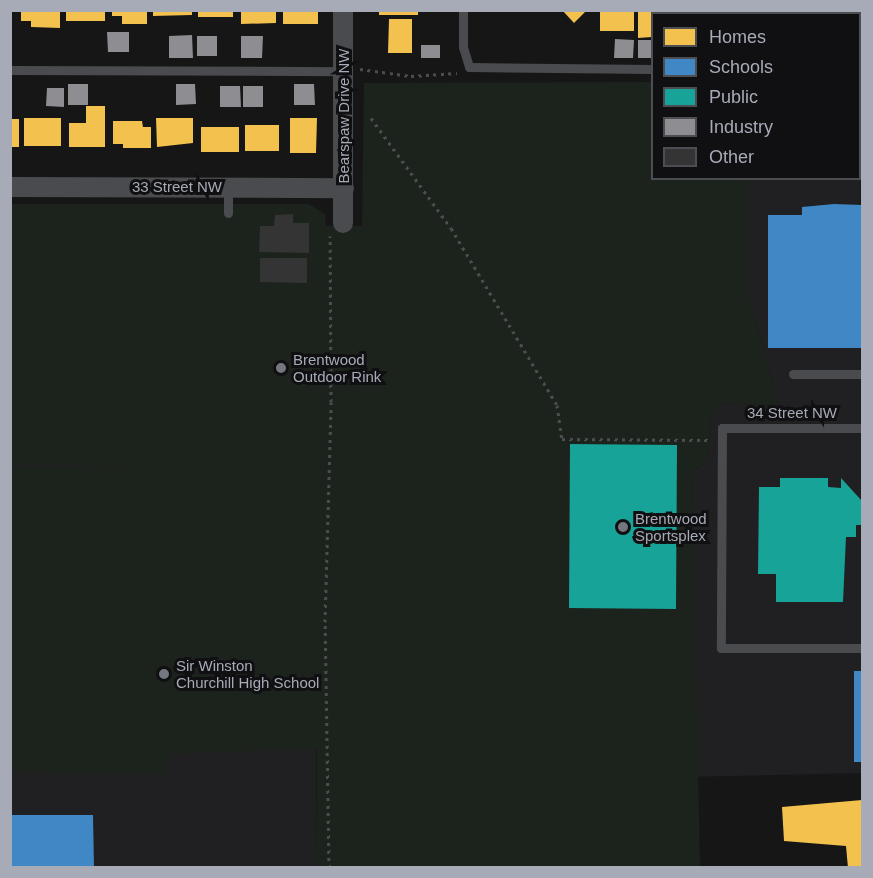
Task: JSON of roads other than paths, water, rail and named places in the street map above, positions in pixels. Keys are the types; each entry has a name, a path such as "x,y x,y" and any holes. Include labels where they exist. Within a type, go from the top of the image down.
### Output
{"street":[{"name":"Bearspaw Drive NW","path":"343,10 345,71 343,222"},
{"name":"33 Street NW","path":"10,187 344,188"}],"lane":[{"path":"463,10 463,47 469,67 651,69"},
{"path":"10,70 345,71"},
{"path":"228,188 228,213"},
{"path":"792,374 862,374"},
{"name":"34 Street NW","path":"862,428 722,428 721,648 862,648"}],"place":[{"name":"Brentwood Outdoor Rink","path":"281,368"},
{"name":"Brentwood Sportsplex","path":"623,527"},
{"name":"Sir Winston Churchill High School","path":"164,674"}]}
